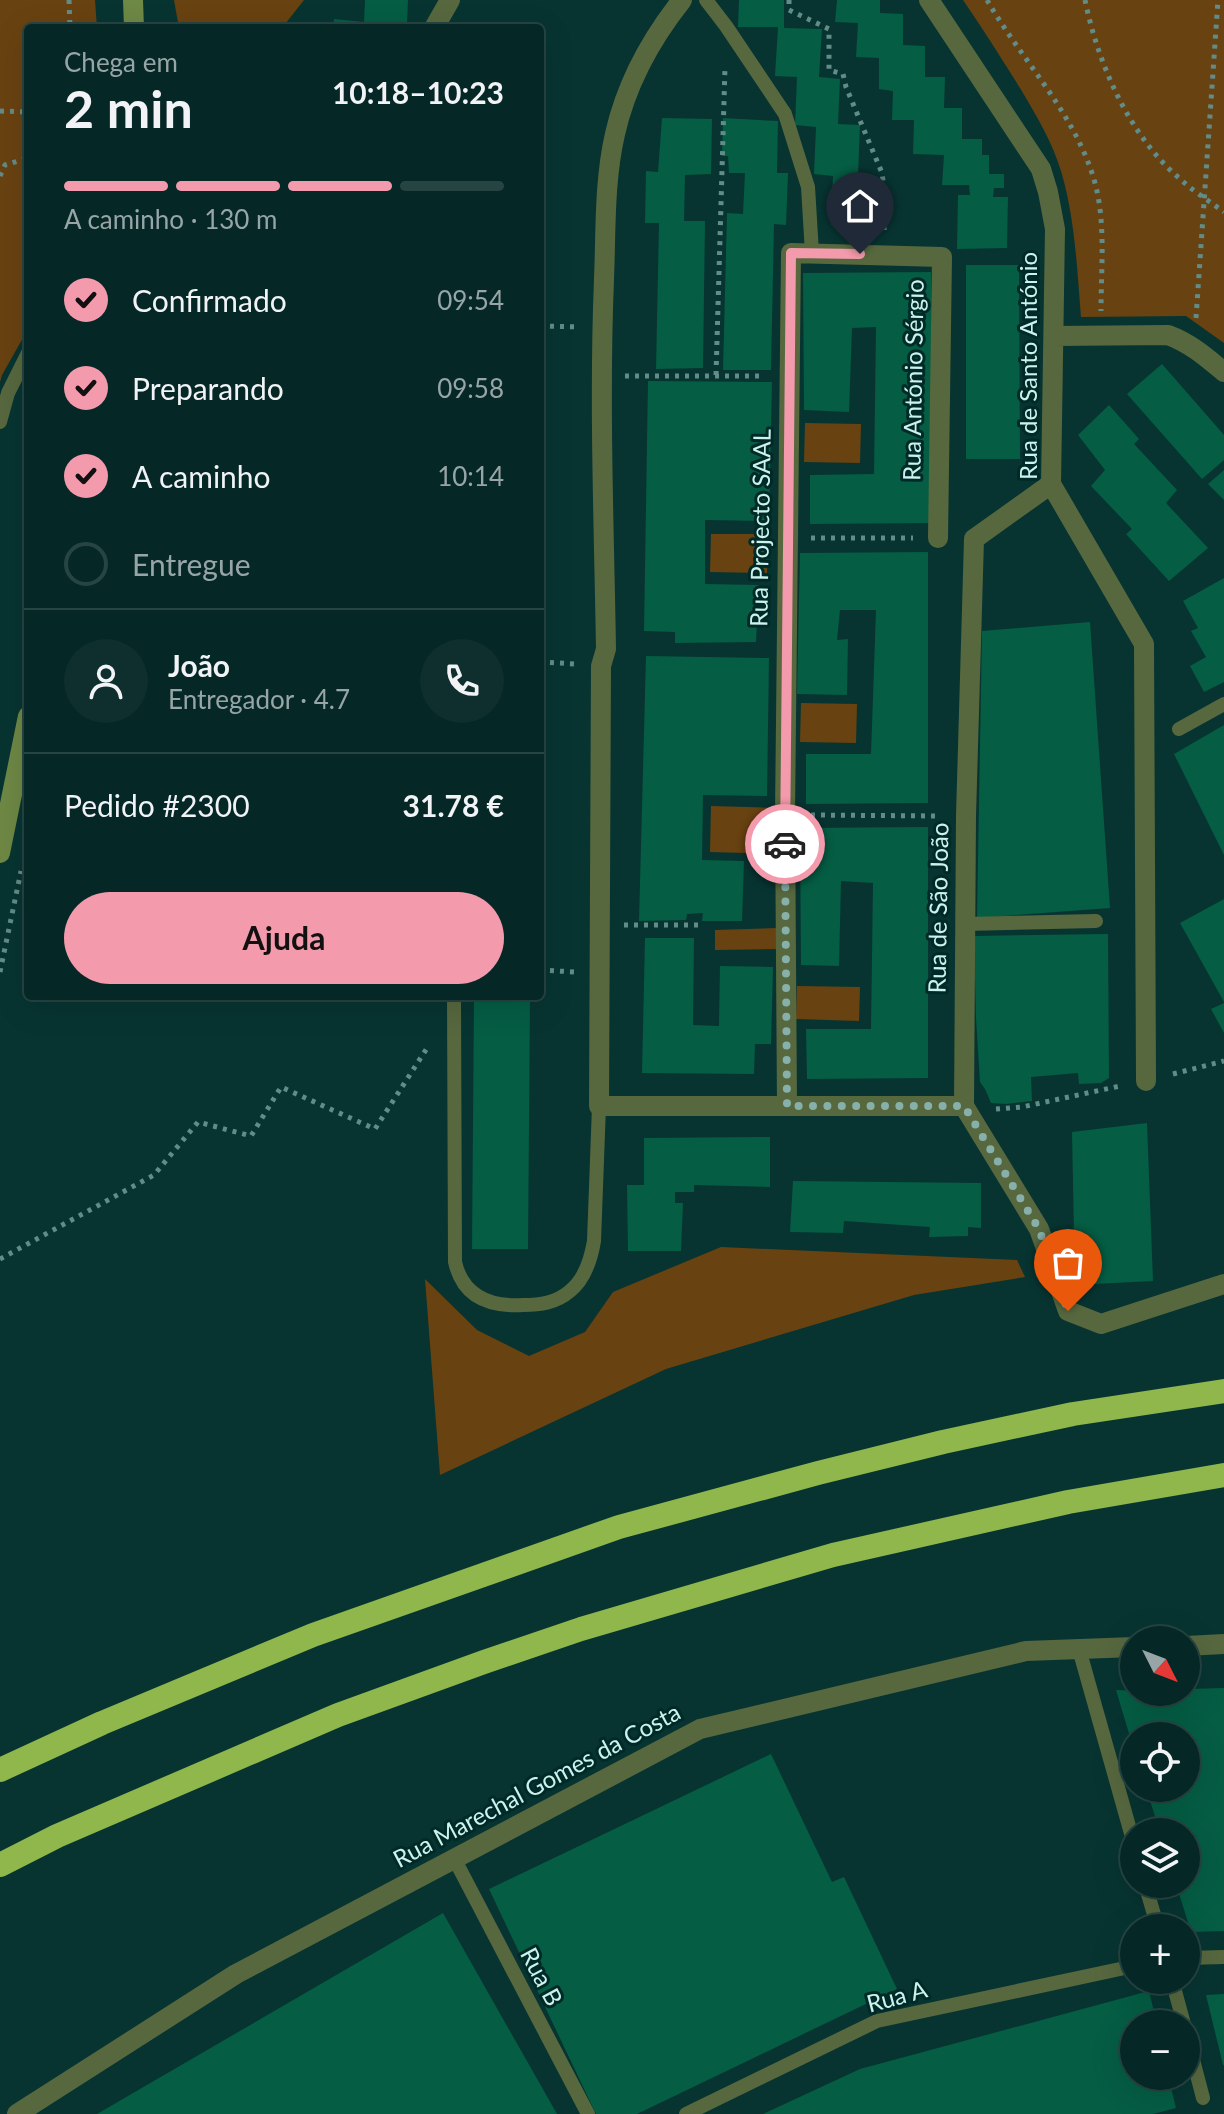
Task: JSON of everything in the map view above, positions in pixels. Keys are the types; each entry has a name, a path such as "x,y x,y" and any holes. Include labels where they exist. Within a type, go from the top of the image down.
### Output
{"highway":[{"path":"0,1770 102,1723 313,1635 619,1527 943,1442 1073,1414 1224,1391"},
{"path":"0,1865 57,1836 338,1715 581,1629 833,1555 1068,1502 1224,1475"}],"street":[{"path":"133,0 134,24"},
{"path":"436,24 450,0"},
{"path":"682,0 662,26 642,61 615,133 608,172 601,376 606,649 601,666 599,1106 964,1106 1039,1229 1068,1311 1101,1324 1224,1284"},
{"name":"Rua de Santo António","path":"929,0 1041,169 1055,229 1051,484 1144,644 1146,1081"},
{"name":"Rua Projecto SAAL","path":"787,1106 785,814 791,253 812,253"},
{"name":"Rua António Sérgio","path":"812,253 942,257 938,538"},
{"path":"1054,336 1168,335 1194,347 1224,372"},
{"name":"Rua de São João","path":"964,1106 966,816 974,539 1051,484"},
{"path":"0,853 24,736"},
{"path":"1200,1645 1224,1644"},
{"name":"Rua Marechal Gomes da Costa","path":"17,2114 236,1974 700,1729 1026,1651 1120,1648"}],"lane":[{"path":"706,0 785,114 808,187 812,253"},
{"path":"0,422 8,393 24,361"},
{"path":"1179,729 1224,704"},
{"path":"965,924 1096,921"},
{"path":"454,1001 455,1262 463,1283 482,1298 503,1306 543,1304 569,1292 585,1272 594,1241 599,1106"},
{"path":"1079,1649 1127,1818"},
{"name":"Rua B","path":"455,1860 588,2114"},
{"path":"1200,1958 1224,1957"},
{"name":"Rua A","path":"686,2114 877,2021 1120,1969"},
{"path":"1200,2087 1203,2098"}],"path":[{"path":"69,0 70,24"},
{"path":"789,0 789,10 829,29 829,70 843,74 882,173 885,197 884,255"},
{"path":"1085,0 1097,48 1121,101 1157,155 1178,178 1224,212"},
{"path":"1194,347 1218,0"},
{"path":"716,375 726,26"},
{"path":"0,111 24,112"},
{"path":"0,176 5,165 24,159"},
{"path":"544,326 602,328"},
{"path":"601,376 788,377"},
{"path":"787,537 938,538"},
{"path":"785,814 966,816"},
{"path":"0,972 22,867"},
{"path":"600,925 703,925"},
{"path":"0,1259 154,1175 198,1122 251,1136 281,1087 375,1129 454,1001"},
{"path":"964,1106 994,1109 1022,1107 1224,1061"}],"shaded area":[{"path":"0,0 95,0 97,24 24,24 24,336 0,382"},
{"path":"174,0 304,0 285,24 178,24"},
{"path":"963,0 1224,0 1224,343 1186,316 1081,317 1072,225 1057,160 1026,98"},
{"path":"805,423 861,424 860,463 804,462"},
{"path":"711,534 768,534 767,573 710,572"},
{"path":"801,703 857,704 856,743 800,742"},
{"path":"711,806 778,808 777,854 710,852"},
{"path":"778,928 778,949 715,950 715,930"},
{"path":"797,986 860,987 859,1021 796,1019"},
{"path":"721,1247 1017,1260 1025,1277 914,1295 666,1369 440,1475 425,1279 477,1330 529,1356 585,1332 613,1292"}],"building":[{"path":"365,0 408,0 407,23 333,24 334,19 364,22"},
{"path":"739,0 784,0 784,28 822,29 819,77 840,79 838,124 860,125 858,175 877,176 876,226 831,225 833,176 814,174 816,127 795,125 797,77 775,76 778,27 738,27"},
{"path":"837,0 880,0 880,13 903,14 903,45 925,46 925,77 945,77 944,108 962,108 962,139 982,139 982,155 989,155 989,174 1004,174 1004,188 994,188 993,197 1008,197 1007,248 957,249 958,195 970,195 969,185 942,185 944,155 913,154 914,120 892,120 893,91 879,89 879,58 856,57 858,23 835,22"},
{"path":"662,118 712,119 711,174 685,175 684,221 705,221 703,368 656,369 659,223 645,223 646,171 658,172"},
{"path":"723,118 778,121 777,173 788,173 786,225 774,224 771,370 723,370 727,213 743,214 745,173 729,173 728,156 722,156"},
{"path":"966,265 1019,265 1020,459 966,459"},
{"path":"931,272 932,523 810,524 810,475 874,474 876,327 852,328 849,412 804,410 803,273"},
{"path":"1162,364 1224,435 1224,460 1202,479 1127,394"},
{"path":"648,381 772,382 769,521 705,520 705,584 759,585 756,642 675,643 675,632 644,631"},
{"path":"1109,405 1139,439 1134,444 1177,490 1166,503 1208,548 1169,581 1126,534 1132,529 1091,486 1105,470 1078,435"},
{"path":"1224,470 1224,500 1208,484"},
{"path":"928,552 928,803 806,804 806,754 871,754 876,610 840,610 837,640 848,639 847,695 797,694 800,553"},
{"path":"1224,578 1224,682 1204,692 1190,666 1206,657 1191,631 1198,628 1183,601"},
{"path":"1090,622 1110,908 977,918 982,631"},
{"path":"646,656 769,658 767,796 703,795 702,860 744,861 742,921 702,921 703,913 687,914 686,920 639,921"},
{"path":"1224,725 1224,855 1174,754"},
{"path":"928,827 928,1078 807,1079 806,1029 871,1029 873,883 841,881 839,966 801,965 800,828"},
{"path":"1224,899 1224,1002 1180,923"},
{"path":"1108,934 1109,1078 1101,1083 1079,1084 1078,1073 1031,1077 1032,1101 991,1103 980,1082 974,936"},
{"path":"645,938 694,938 693,1025 719,1026 720,966 773,967 771,1044 755,1044 754,1074 642,1073"},
{"path":"474,1000 530,1000 528,1249 472,1249"},
{"path":"1224,1003 1224,1033 1211,1009"},
{"path":"1147,1123 1153,1281 1075,1285 1072,1132"},
{"path":"770,1137 770,1187 694,1185 694,1192 675,1192 675,1203 683,1203 681,1251 628,1251 627,1185 644,1185 644,1138"},
{"path":"793,1181 981,1183 981,1228 968,1227 968,1236 929,1237 930,1227 844,1221 843,1233 790,1232"},
{"path":"1224,1688 1224,1931 1200,1932 1200,1914 1185,1914 1180,1898 1200,1898 1200,1818 1156,1818 1150,1802 1200,1802 1200,1722 1126,1722 1121,1706 1200,1706 1200,1689"},
{"path":"771,1754 832,1882 844,1877 897,1989 637,2114 596,2114 489,1889"},
{"path":"443,1913 557,2114 97,2114"},
{"path":"1138,1994 1150,1994 1154,2010 1120,2010 1120,2090 1172,2090 1176,2108 1153,2114 763,2114 860,2069"},
{"path":"1224,1994 1224,2065 1223,2065 1206,1995"}],"way so far":[{"path":"785,844 787,1106 964,1106 1039,1229 1068,1311"}],"route":[{"path":"785,844 791,253 860,254"}]}
